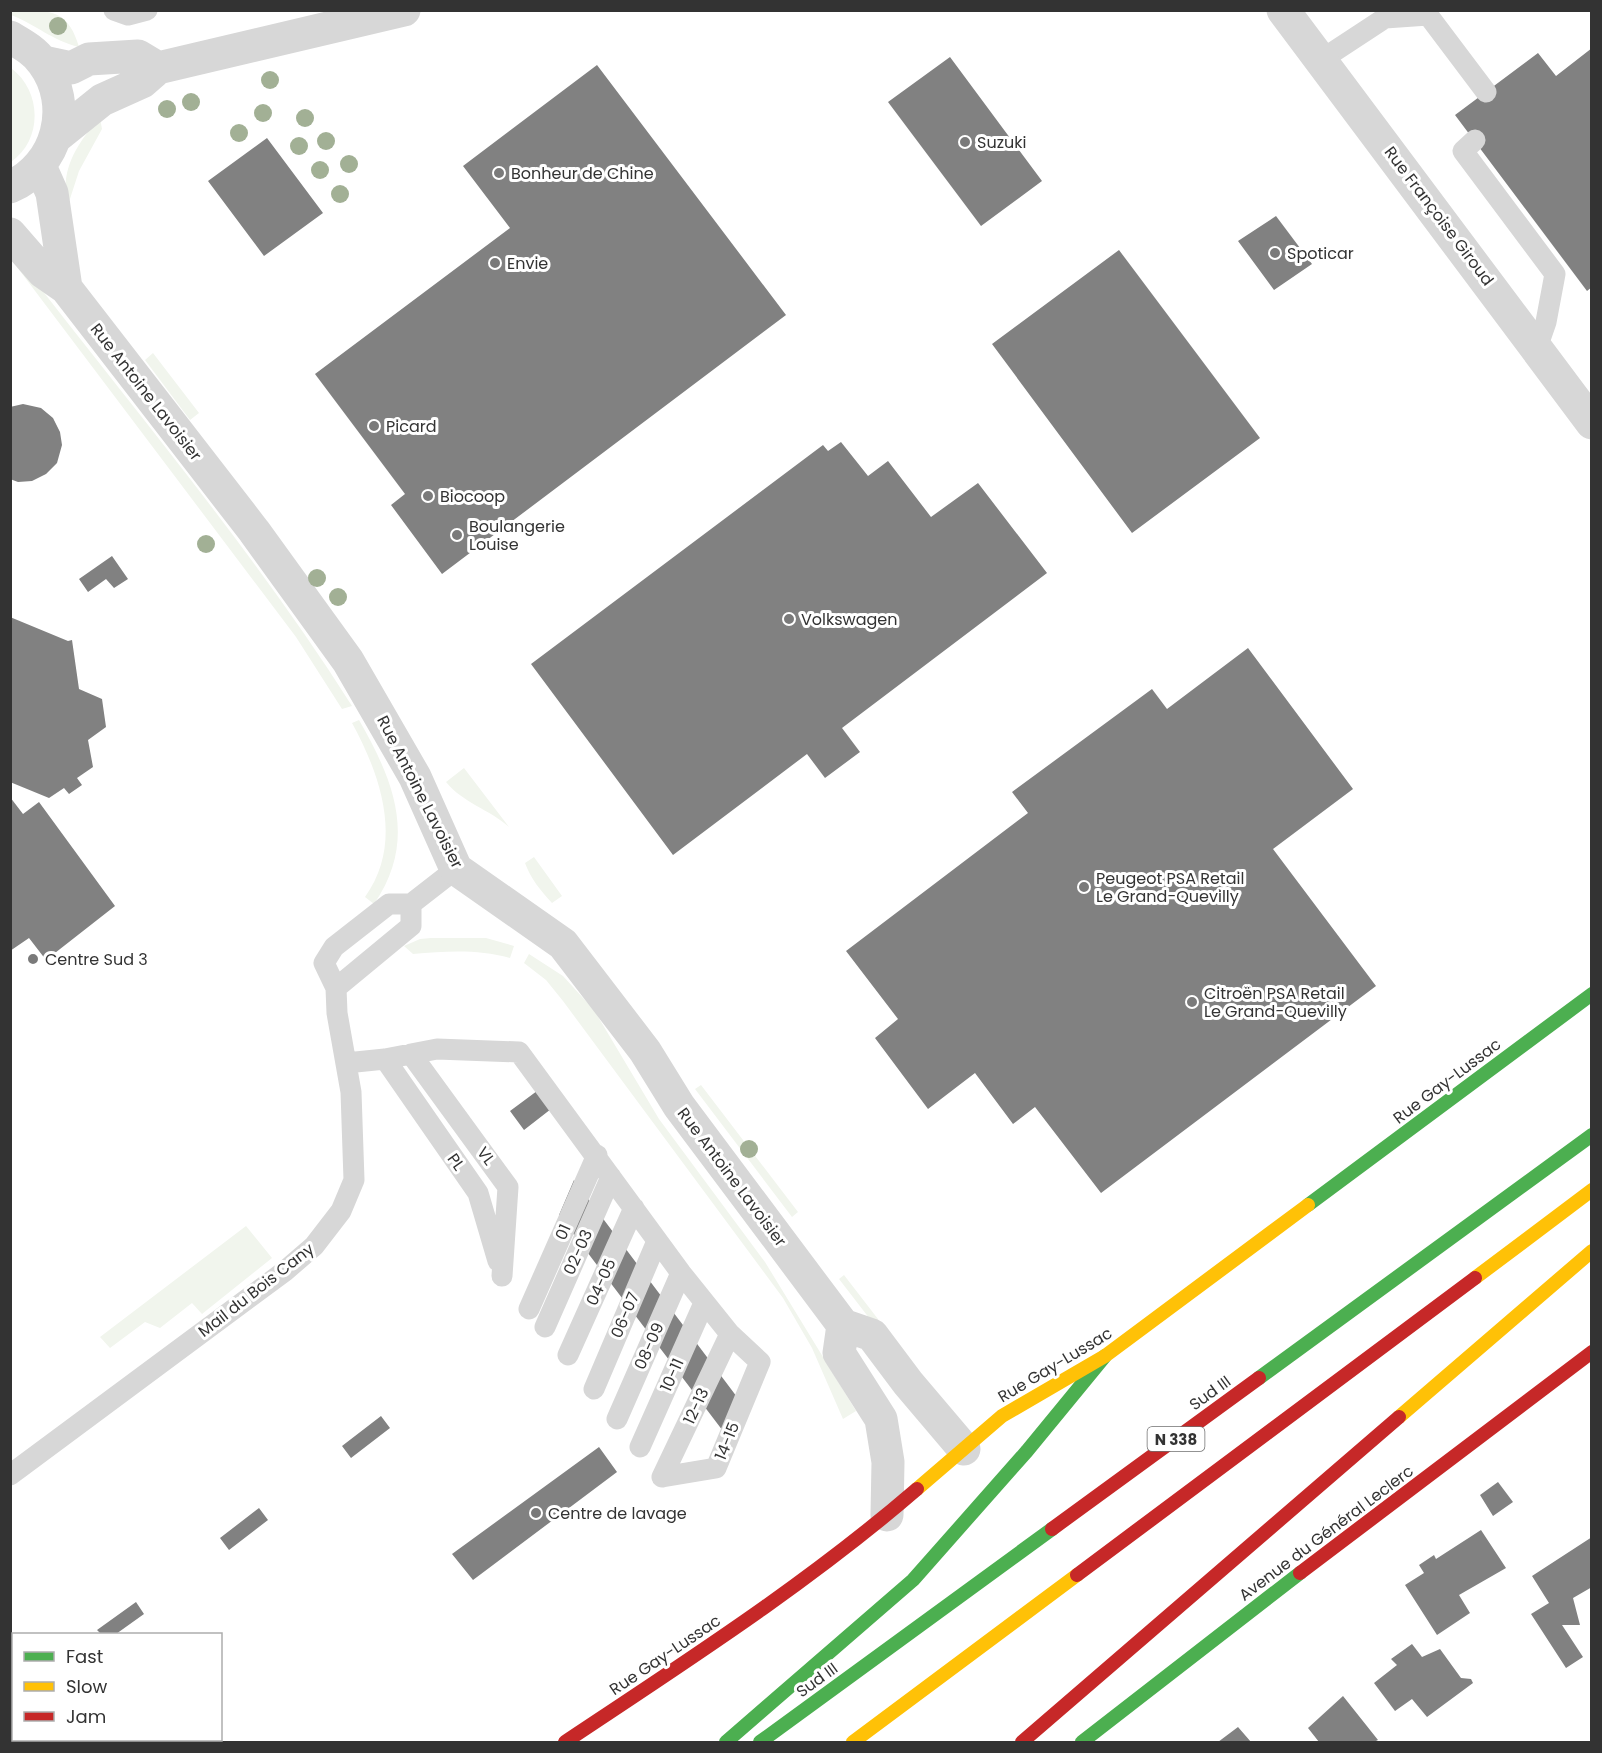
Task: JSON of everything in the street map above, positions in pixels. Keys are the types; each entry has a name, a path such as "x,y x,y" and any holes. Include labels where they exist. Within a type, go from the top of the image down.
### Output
{"main road":[{"name":"Rue Gay-Lussac","path":"565,1743 751,1617 887,1515 1002,1416 1105,1356 1592,994"},
{"name":"Sud III","path":"760,1743 1592,1135"},
{"name":"N 338","path":"853,1743 1592,1190"},
{"path":"1022,1743 1592,1251"},
{"name":"Avenue du Général Leclerc","path":"1082,1743 1138,1696 1592,1352"},
{"path":"726,1743 913,1580 1027,1451 1105,1356"}],"street":[{"path":"10,187 21,182 40,166 56,137 102,100 142,82 158,68 404,10"},
{"name":"Rue Françoise Giroud","path":"1283,10 1592,423"},
{"path":"10,38 27,47 43,62 53,81 59,101 56,137"},
{"path":"43,62 71,68 89,59 138,56 158,68"},
{"name":"Rue Antoine Lavoisier","path":"40,166 52,193 66,288"},
{"name":"Rue Antoine Lavoisier","path":"10,234 43,272 66,288 254,531 348,661 415,777 456,869 563,944 569,951 645,1051 679,1107 843,1325"},
{"path":"887,1515 888,1462 881,1419 839,1353 843,1325 872,1335 908,1383 964,1449"}],"lane":[{"path":"114,10 128,15 147,10"},
{"path":"1321,60 1385,18 1428,15 1486,92"},
{"path":"1475,140 1463,151 1555,274 1546,322 1537,348"},
{"name":"Mail du Bois Cany","path":"10,1475 285,1271 314,1246 341,1211 354,1180 355,1139 336,988 324,963 334,947 389,904 411,904 456,869"},
{"path":"336,988 411,926 411,904"},
{"path":"346,1063 385,1059 437,1048 519,1052 597,1155 657,1241 730,1334"},
{"name":"VL","path":"411,1054 508,1187 502,1276"},
{"name":"PL","path":"385,1059 478,1193 502,1276"},
{"name":"01","path":"529,1309 597,1155"},
{"name":"02-03","path":"545,1327 611,1177"},
{"name":"04-05","path":"568,1355 634,1208"},
{"name":"06-07","path":"594,1389 657,1241"},
{"name":"08-09","path":"617,1419 681,1273"},
{"name":"10-11","path":"640,1447 704,1303"},
{"name":"14-15","path":"662,1477 716,1468 759,1362 730,1334"},
{"name":"12-13","path":"662,1477 730,1334"}],"shaded area":[{"path":"10,11 45,12 62,18 74,34 79,47 52,37 11,15"},
{"path":"11,68 29,89 35,115 29,141 11,162"},
{"path":"100,118 102,129 79,171 68,205 66,181 72,158 84,137"},
{"path":"22,264 234,536 314,648 352,706 342,709 296,637 17,267"},
{"path":"153,353 199,413 190,420 145,360"},
{"path":"359,720 391,788 398,834 395,857 387,880 374,904 365,897 377,876 384,854 386,832 379,787 372,765 352,723"},
{"path":"464,768 509,827 468,801 446,782"},
{"path":"534,857 562,896 552,903 536,884 525,863"},
{"path":"486,938 514,946 510,958 474,952 413,954 404,946 420,939"},
{"path":"529,954 563,976 594,1010 659,1119 765,1262 856,1411 843,1419 812,1348 783,1298 563,1001 546,980 524,963"},
{"path":"701,1085 798,1212 792,1217 695,1089"},
{"path":"246,1226 272,1258 202,1314 192,1303 160,1328 145,1322 110,1348 100,1337"},
{"path":"844,1275 888,1332 883,1336 839,1279"}],"building":[{"path":"1592,48 1592,287 1587,291 1455,115 1538,53 1556,76"},
{"name":"Suzuki","path":"950,57 1042,181 981,226 888,102"},
{"path":"597,65 786,315 442,574 391,505 405,494 315,374 510,228 463,166"},
{"path":"267,138 323,213 264,256 208,181"},
{"name":"Spoticar","path":"1276,216 1312,264 1274,290 1238,241"},
{"path":"1119,250 1260,438 1132,533 992,344"},
{"path":"23,404 41,408 53,418 60,432 62,445 57,463 46,474 32,481 18,482 10,479 10,407"},
{"name":"Volkswagen","path":"841,442 868,476 888,461 931,517 978,483 1047,573 842,728 860,752 825,778 807,754 673,855 531,664 823,445 828,451"},
{"path":"112,556 128,579 114,588 106,579 88,592 79,579"},
{"path":"10,617 68,641 72,640 79,689 102,699 106,727 88,740 93,767 77,778 82,785 69,794 64,788 49,798 10,782"},
{"path":"1248,648 1353,789 1273,849 1376,986 1101,1193 1035,1107 1013,1124 975,1073 928,1109 875,1038 898,1019 846,951 1028,813 1012,792 1152,689 1167,709"},
{"path":"10,797 23,814 39,802 115,906 46,960 29,938 10,951"},
{"path":"537,1091 551,1109 524,1130 510,1111"},
{"path":"574,1180 740,1401 726,1435 559,1215"},
{"path":"381,1416 390,1428 351,1458 342,1446"},
{"name":"Centre de lavage","path":"599,1447 617,1472 473,1580 452,1554"},
{"path":"1498,1482 1513,1502 1493,1516 1480,1495"},
{"path":"259,1508 268,1520 229,1550 220,1538"},
{"path":"1481,1530 1506,1568 1459,1595 1470,1613 1437,1635 1405,1585 1424,1573 1419,1565 1434,1555 1436,1559"},
{"path":"1592,1537 1592,1587 1573,1598 1580,1625 1562,1625 1583,1657 1566,1668 1531,1614 1549,1603 1532,1576"},
{"path":"136,1602 144,1614 117,1633 100,1633 97,1630"},
{"path":"1412,1644 1422,1657 1440,1649 1461,1678 1471,1679 1473,1683 1427,1717 1412,1699 1395,1711 1374,1683 1397,1665 1391,1659"},
{"path":"1343,1696 1378,1740 1374,1742 1319,1742 1308,1728"},
{"path":"1238,1727 1251,1742 1218,1742"}],"traffic: fast":[{"path":"1308,1205 1592,994"},
{"path":"1259,1378 1592,1135"},
{"path":"726,1742 913,1580 1027,1451 1105,1356"},
{"path":"760,1742 1052,1529"},
{"path":"1082,1742 1300,1573"}],"traffic: slow":[{"path":"1475,1278 1592,1190"},
{"path":"917,1489 1002,1416 1105,1356 1308,1205"},
{"path":"1399,1417 1592,1251"},
{"path":"853,1742 1077,1575"}],"traffic: jam":[{"path":"1077,1575 1475,1278"},
{"path":"1300,1573 1592,1352"},
{"path":"1052,1529 1259,1378"},
{"path":"1022,1742 1399,1417"},
{"path":"565,1742 789,1590 917,1489"}],"place":[{"name":"Suzuki","path":"965,142"},
{"name":"Bonheur de Chine","path":"499,173"},
{"name":"Spoticar","path":"1275,253"},
{"name":"Envie","path":"495,263"},
{"name":"Picard","path":"374,426"},
{"name":"Biocoop","path":"428,496"},
{"name":"Boulangerie Louise","path":"457,535"},
{"name":"Volkswagen","path":"789,619"},
{"name":"Peugeot PSA Retail Le Grand-Quevilly","path":"1084,887"},
{"name":"Centre Sud 3","path":"33,959"},
{"name":"Citroën PSA Retail Le Grand-Quevilly","path":"1192,1002"},
{"name":"Centre de lavage","path":"536,1513"}]}
